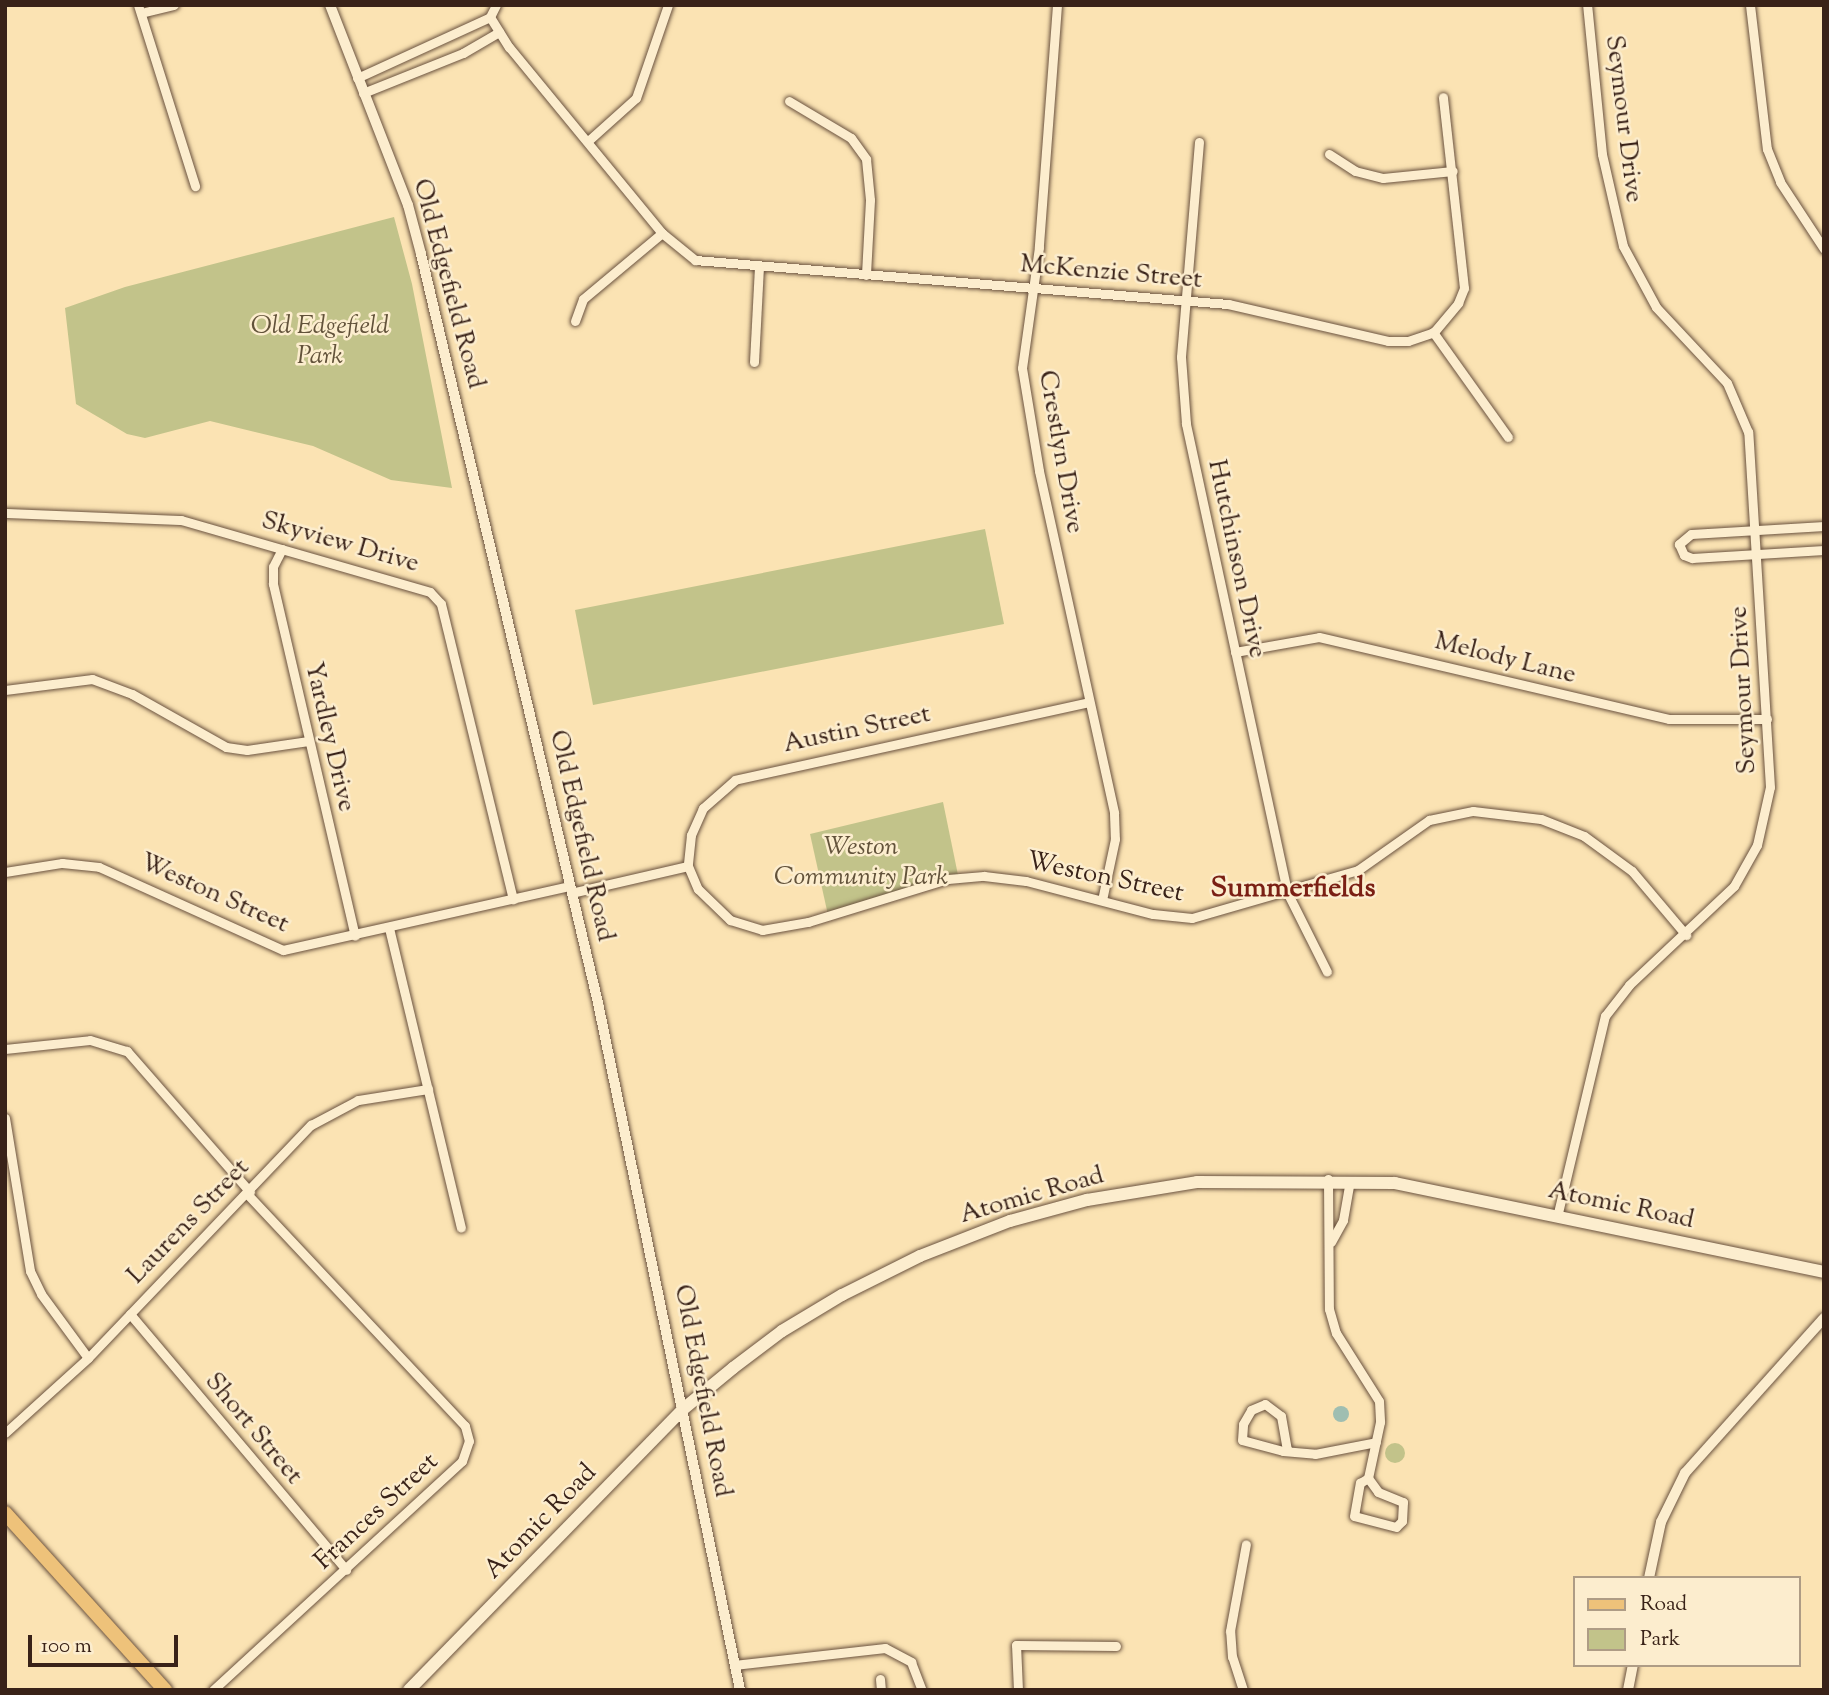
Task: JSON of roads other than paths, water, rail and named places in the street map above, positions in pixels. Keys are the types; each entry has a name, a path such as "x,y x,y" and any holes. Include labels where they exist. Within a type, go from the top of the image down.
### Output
{"main road":[{"name":"Atomic Road","path":"409,1690 682,1410 771,1339 819,1308 983,1230 1087,1200 1156,1187 1217,1180 1395,1183 1819,1271"},
{"path":"5,1513 165,1690"}],"street":[{"path":"174,5 139,9 195,186"},
{"name":"Old Edgefield Road","path":"330,5 415,228 571,890 740,1690"},
{"path":"357,78 490,17 496,5"},
{"path":"588,141 622,114 641,90 668,5"},
{"name":"Crestlyn Drive","path":"1057,5 1034,287 1022,368 1039,471 1115,813 1113,849 1102,900"},
{"name":"Seymour Drive","path":"1557,1217 1592,1055 1605,1016 1629,985 1686,935 1734,886 1757,845 1770,787 1748,432 1741,409 1718,372 1656,307 1631,265 1617,226 1602,154 1587,5"},
{"path":"1750,5 1767,149 1780,182 1824,249"},
{"path":"363,93 463,53 499,32 490,17"},
{"name":"McKenzie Street","path":"499,32 662,233 695,260 1186,299 1262,309 1388,341 1408,341 1433,332"},
{"path":"1443,97 1464,288 1454,310 1433,332 1508,437"},
{"path":"789,101 851,138 866,159 870,200 866,275"},
{"name":"Hutchinson Drive","path":"1199,142 1181,357 1185,417 1287,892 1327,972"},
{"path":"1329,154 1355,171 1383,178 1452,171"},
{"path":"575,321 583,299 662,233"},
{"path":"754,362 760,267"},
{"name":"Skyview Drive","path":"5,513 181,520 416,585 441,604 513,899"},
{"path":"1824,526 1691,534 1683,537 1680,548 1692,558 1824,550"},
{"name":"Yardley Drive","path":"282,548 273,567 273,584 355,936"},
{"name":"Melody Lane","path":"1235,652 1318,637 1669,719 1767,719"},
{"path":"5,690 92,679 132,694 226,747 247,750 308,741"},
{"name":"Austin Street","path":"688,866 689,845 699,815 716,793 745,776 1089,702"},
{"name":"Weston Street","path":"5,872 62,863 99,867 283,950 513,899 688,866 698,889 721,914 762,930 801,924 909,890 966,877 1026,881 1166,916 1192,918 1287,892 1365,866 1440,816 1473,811 1525,816 1570,829 1607,850 1632,871 1686,935"},
{"path":"389,928 461,1227"},
{"name":"Frances Street","path":"5,1049 90,1040 127,1051 249,1193 468,1434 463,1461 213,1690"},
{"name":"Laurens Street","path":"5,1433 88,1358 249,1193 311,1125 333,1110 358,1100 428,1089"},
{"path":"5,1118 30,1271 41,1294 88,1358"},
{"path":"1328,1180 1331,1248 1329,1308 1340,1339 1377,1390 1380,1411 1368,1478 1360,1483 1353,1516 1396,1527 1402,1521 1403,1502 1378,1492 1368,1478"},
{"path":"1331,1248 1343,1220 1350,1182"},
{"name":"Short Street","path":"130,1314 346,1570"},
{"path":"1649,1576 1661,1522 1685,1473 1824,1318"},
{"path":"1283,1451 1287,1449 1286,1435 1278,1411 1269,1405 1255,1406 1243,1424 1242,1440 1283,1451 1315,1454 1376,1442"},
{"path":"1243,1690 1232,1657 1230,1631 1246,1544"},
{"path":"1018,1690 1016,1645 1116,1646"},
{"path":"734,1665 885,1648 911,1662 922,1690"},
{"path":"1628,1690 1633,1667"},
{"path":"880,1679 881,1690"}],"district":[{"name":"Summerfields","path":"1293,889"}],"park label":[{"name":"Old Edgefield Park","path":"320,342"},
{"name":"Weston Community Park","path":"861,863"}]}
